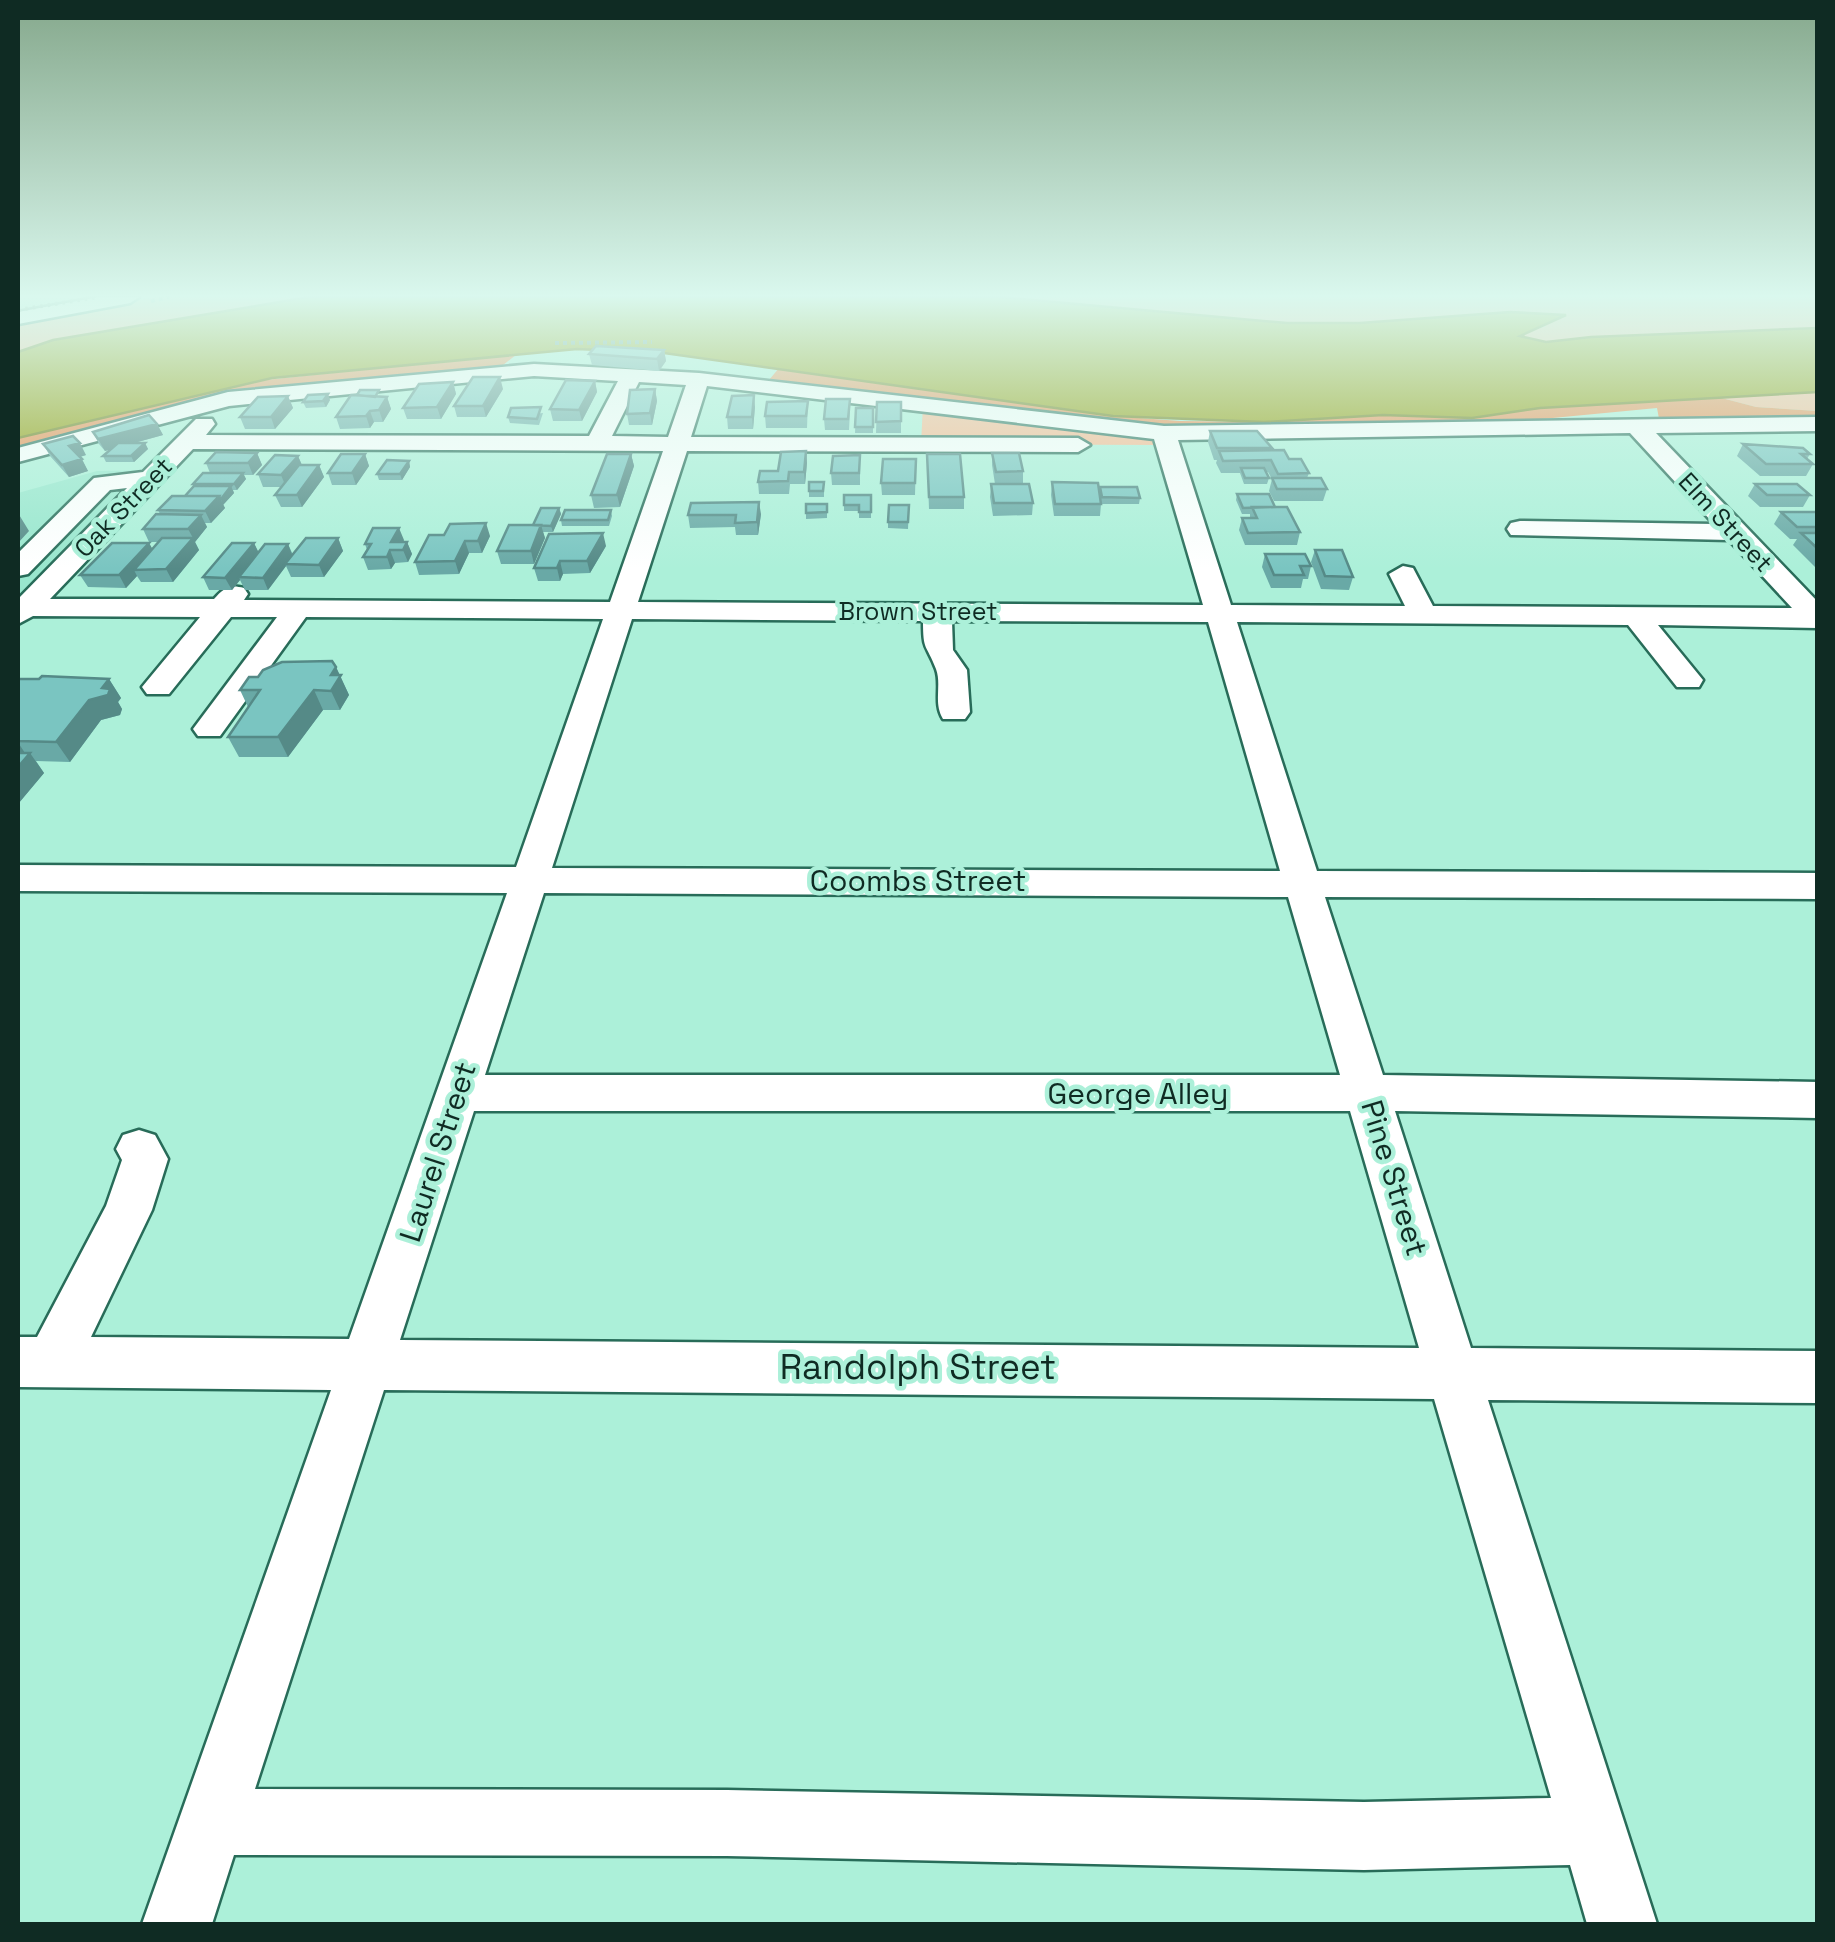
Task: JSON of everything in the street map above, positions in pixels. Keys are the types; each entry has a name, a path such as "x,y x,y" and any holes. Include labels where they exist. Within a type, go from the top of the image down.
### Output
{"street":[{"path":"18,454 228,399 348,388"},
{"path":"598,442 625,388"},
{"name":"Laurel Street","path":"177,1924 697,388"},
{"path":"767,388 1166,439"},
{"name":"Oak Street","path":"20,610 228,399"},
{"path":"186,442 460,436 678,443 1166,439 1634,424 1818,424"},
{"name":"Elm Street","path":"1634,424 1817,618"},
{"name":"Pine Street","path":"1166,439 1622,1924"},
{"path":"18,568 103,483 150,479"},
{"path":"1520,529 1736,532"},
{"path":"158,687 256,567"},
{"path":"1403,574 1423,614"},
{"path":"209,729 298,608"},
{"name":"Brown Street","path":"20,610 1219,612 1817,618"},
{"path":"937,612 938,650 952,670 954,712"},
{"path":"1634,616 1688,680"},
{"name":"Coombs Street","path":"18,878 1818,886"},
{"name":"George Alley","path":"458,1092 1368,1094 1818,1100"},
{"path":"35,1362 128,1210 145,1159 139,1149"},
{"name":"Randolph Street","path":"35,1362 1818,1376"},
{"path":"212,1822 727,1822 1364,1836 1594,1830"}],"shaded area":[{"path":"18,388 231,388 18,438"},
{"path":"227,388 344,388 228,399 18,455 18,438"},
{"path":"778,388 916,388 1113,416 1264,422 1383,415 1472,418 1540,408 1714,396 1756,407 1817,411 1818,424 1660,424 1657,408 1459,427 1164,433"},
{"path":"911,388 1817,388 1817,392 1540,408 1472,418 1383,415 1264,422 1113,416"},
{"path":"1817,392 1817,411 1756,407 1714,396"},
{"path":"923,405 1164,433 1167,445 921,444"},
{"path":"163,470 25,607 18,607 18,493 97,471"}],"building":[{"path":"417,388 449,388 437,407 403,408"},
{"path":"466,388 494,388 483,406 454,406"},
{"path":"562,388 591,388 579,410 550,409"},
{"path":"655,389 650,413 627,414 630,390"},
{"path":"360,390 379,390 375,397 357,395"},
{"path":"328,394 323,401 303,402 308,395"},
{"path":"351,395 387,397 379,410 366,416 336,417"},
{"path":"754,395 752,417 727,417 732,396"},
{"path":"288,396 271,417 240,417 258,397"},
{"path":"826,399 850,399 848,419 824,419"},
{"path":"808,401 806,416 765,416 767,402"},
{"path":"877,402 901,402 901,421 876,422"},
{"path":"541,407 537,419 508,417 511,408"},
{"path":"856,408 873,408 873,427 855,427"},
{"path":"149,415 157,424 98,439 93,432"},
{"path":"1210,431 1257,431 1272,448 1217,448"},
{"path":"73,436 80,443 69,446 82,459 62,465 43,444"},
{"path":"118,443 145,443 131,456 103,456"},
{"path":"1743,444 1803,448 1810,454 1801,454 1813,464 1766,464"},
{"path":"1284,450 1289,459 1301,459 1309,473 1278,474 1271,460 1223,461 1219,451"},
{"path":"806,451 804,472 789,472 788,481 758,482 760,471 778,471 781,452"},
{"path":"216,452 257,453 248,463 206,463"},
{"path":"992,453 1019,453 1023,471 996,472"},
{"path":"341,454 365,454 352,473 328,473"},
{"path":"607,454 631,454 617,495 591,495"},
{"path":"927,454 960,454 964,497 929,497"},
{"path":"275,455 298,456 281,475 258,474"},
{"path":"860,455 859,473 831,473 833,456"},
{"path":"883,459 916,459 915,483 881,483"},
{"path":"387,460 409,461 400,474 377,474"},
{"path":"299,465 319,465 297,495 275,495"},
{"path":"1241,468 1264,468 1269,478 1245,478"},
{"path":"203,473 243,473 234,484 193,484"},
{"path":"1272,478 1321,478 1327,489 1277,489"},
{"path":"809,482 824,482 823,491 809,491"},
{"path":"1052,482 1098,483 1101,504 1055,504"},
{"path":"991,484 1029,484 1033,503 994,503"},
{"path":"1755,484 1797,484 1810,495 1767,495"},
{"path":"194,486 231,486 221,499 185,496"},
{"path":"1100,487 1137,487 1140,498 1102,497"},
{"path":"1237,494 1269,494 1275,507 1243,508"},
{"path":"844,495 871,495 871,512 859,512 859,505 844,505"},
{"path":"172,496 219,496 205,511 158,510"},
{"path":"759,502 757,522 735,523 736,515 688,515 691,503"},
{"path":"806,504 827,504 827,512 806,513"},
{"path":"889,505 909,505 908,522 888,522"},
{"path":"1252,507 1287,507 1300,532 1248,533 1242,518 1257,518"},
{"path":"541,508 559,508 551,526 533,525"},
{"path":"565,510 611,510 608,520 561,520"},
{"path":"1781,512 1818,512 1818,527 1797,527"},
{"path":"156,514 201,515 188,529 143,529"},
{"path":"486,523 478,541 465,541 455,561 415,562 429,535 444,535 450,524"},
{"path":"509,525 541,525 531,551 497,551"},
{"path":"373,528 399,528 391,542 407,542 403,550 390,550 387,557 363,557 371,544 365,544"},
{"path":"603,533 587,561 560,561 557,568 534,568 549,534"},
{"path":"1801,533 1818,533 1818,549"},
{"path":"162,538 193,538 166,569 134,570"},
{"path":"306,538 338,538 319,565 285,564"},
{"path":"112,543 149,543 119,575 80,575"},
{"path":"232,543 254,543 225,578 203,577"},
{"path":"265,544 288,544 263,578 239,577"},
{"path":"1315,550 1342,550 1353,577 1325,576"},
{"path":"1265,554 1305,554 1311,566 1300,566 1304,575 1274,575"},
{"path":"332,661 336,667 331,675 341,675 331,691 314,690 278,737 228,737 260,690 240,690 249,677 258,677 263,670 282,662"},
{"path":"18,679 109,679 102,688 110,689 108,695 89,700 56,742 18,741"},
{"path":"18,753 30,753 18,767"}]}
